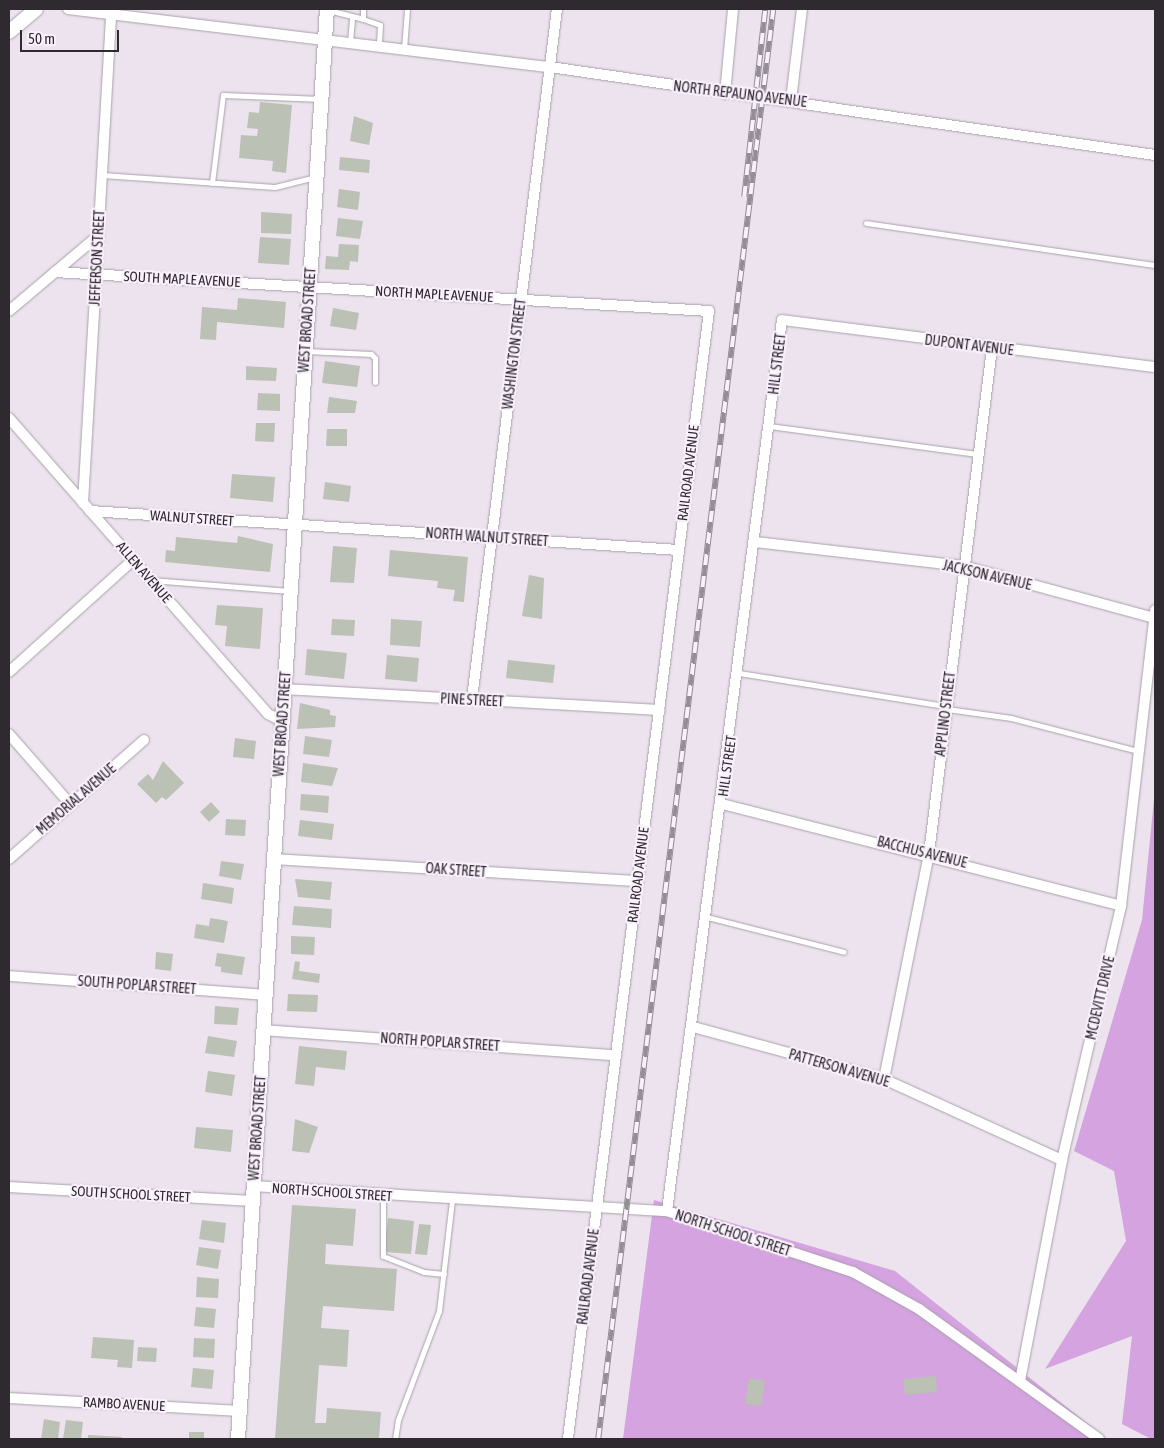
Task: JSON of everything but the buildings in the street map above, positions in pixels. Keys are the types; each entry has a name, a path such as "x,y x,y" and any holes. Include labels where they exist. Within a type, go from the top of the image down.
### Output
{"main road":[{"path":"9,32 36,9"},
{"name":"WEST BROAD STREET","path":"238,1439 327,9"}],"street":[{"name":"NORTH REPAUNO AVENUE","path":"68,9 350,42 550,68 725,94 791,100 1155,155"},
{"name":"WASHINGTON STREET","path":"472,700 557,9"},
{"path":"725,94 733,9"},
{"path":"791,100 802,9"},
{"name":"JEFFERSON STREET","path":"83,503 111,14"},
{"path":"9,311 99,235"},
{"name":"SOUTH MAPLE AVENUE","path":"55,272 309,286"},
{"name":"NORTH MAPLE AVENUE","path":"309,286 709,311"},
{"name":"RAILROAD AVENUE","path":"568,1439 709,311"},
{"name":"DUPONT AVENUE","path":"782,320 992,348 1155,367"},
{"name":"HILL STREET","path":"667,1211 693,1028 756,542 782,320"},
{"name":"APPLINO STREET","path":"884,1079 928,853 992,348"},
{"name":"ALLEN AVENUE","path":"9,418 268,714 282,721"},
{"name":"WALNUT STREET","path":"90,511 294,525"},
{"name":"NORTH WALNUT STREET","path":"294,525 679,550"},
{"name":"JACKSON AVENUE","path":"756,542 963,566 1155,614"},
{"path":"9,672 133,560"},
{"name":"MCDEVITT DRIVE","path":"1020,1381 1062,1160 1121,906 1155,614"},
{"name":"PINE STREET","path":"284,689 659,710"},
{"path":"9,734 70,804"},
{"name":"MEMORIAL AVENUE","path":"9,859 144,740"},
{"name":"BACCHUS AVENUE","path":"722,804 928,853 1121,906"},
{"name":"OAK STREET","path":"274,859 638,881"},
{"name":"SOUTH POPLAR STREET","path":"9,976 265,995"},
{"name":"PATTERSON AVENUE","path":"693,1028 884,1079 1062,1160"},
{"name":"NORTH POPLAR STREET","path":"263,1030 616,1055"},
{"name":"NORTH SCHOOL STREET","path":"254,1186 597,1209 667,1211 853,1272 919,1309 1099,1439"},
{"name":"SOUTH SCHOOL STREET","path":"9,1187 253,1201"},
{"name":"RAMBO AVENUE","path":"9,1398 240,1411"}],"lane":[{"path":"327,9 343,10 352,18 380,25 379,46"},
{"path":"362,19 363,9"},
{"path":"404,49 407,9"},
{"path":"350,42 352,18"},
{"path":"212,184 224,95 321,99"},
{"path":"102,176 276,187 316,177"},
{"path":"866,223 1155,265"},
{"path":"305,350 371,354 375,358 375,382"},
{"path":"770,426 978,454"},
{"path":"150,580 290,591"},
{"path":"739,673 1011,718 1139,751"},
{"path":"707,918 844,952"},
{"path":"383,1195 383,1256 392,1262 444,1274"},
{"path":"395,1439 398,1420 439,1311 452,1200"}],"shaded area":[{"path":"1155,789 1155,1439 1151,1439 1122,1424 1132,1336 1045,1369 1126,1241 1114,1171 1074,1151 1142,920"},
{"path":"654,1200 895,1271 1107,1439 623,1439"}],"railway":[{"path":"744,197 765,9"},
{"path":"598,1439 773,9"}]}
